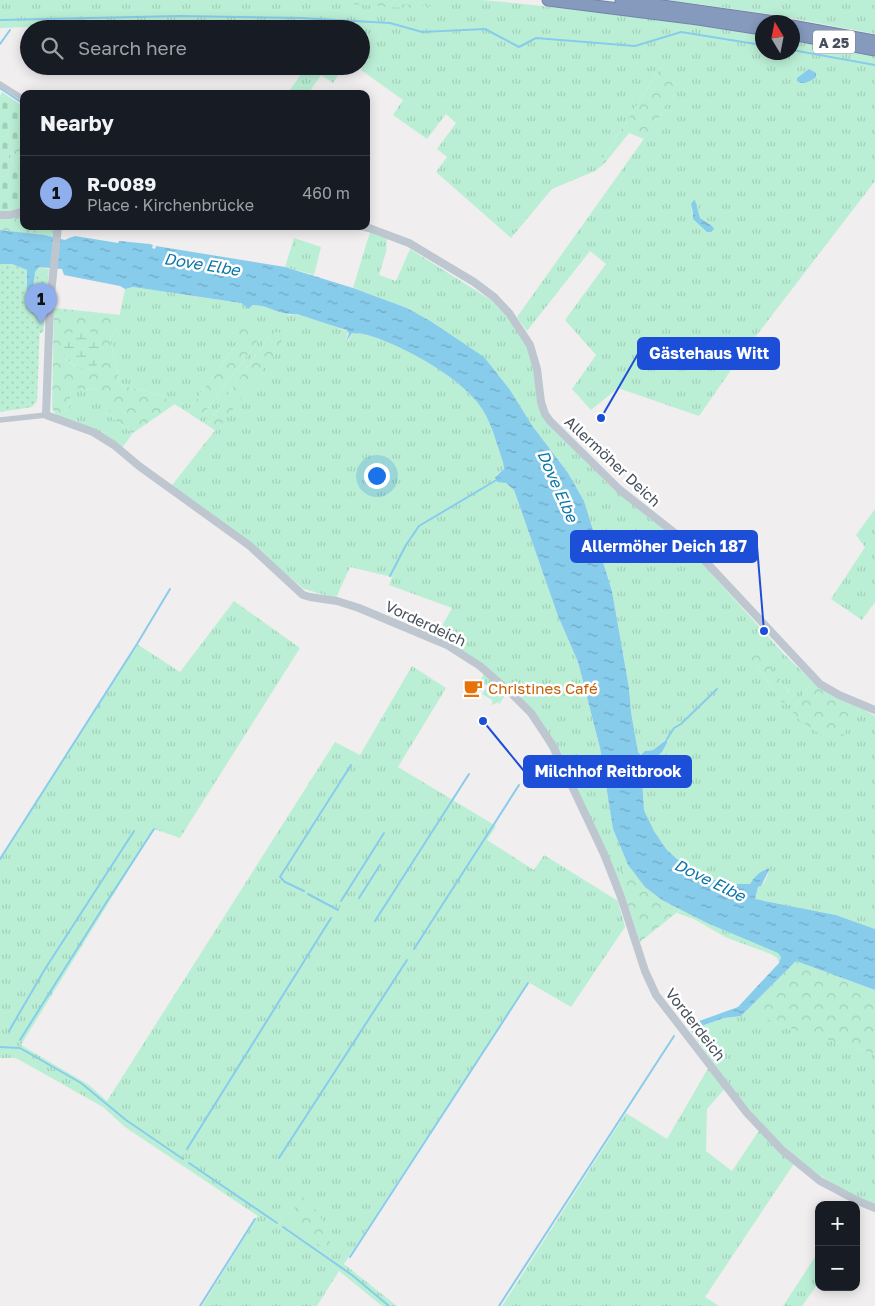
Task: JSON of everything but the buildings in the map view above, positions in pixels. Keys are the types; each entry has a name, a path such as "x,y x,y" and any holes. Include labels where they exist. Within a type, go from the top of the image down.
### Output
{"highway":[{"path":"548,0 755,28"},
{"path":"621,0 755,19"},
{"name":"A 25","path":"800,27 875,41"},
{"name":"A 25","path":"800,36 875,50"}],"street":[{"path":"0,84 20,96"},
{"path":"0,215 20,212"},
{"name":"Allermöher Deich","path":"370,228 409,243 490,293 509,313 530,345 538,369 541,402 545,414 555,428 620,490 690,545 820,684 839,695 875,710"},
{"path":"46,415 48,338 52,278 58,230"},
{"name":"Vorderdeich","path":"0,420 46,415 97,434 114,444 139,466 250,546 303,595 310,598 337,601 359,608 442,643 480,666 512,694 539,722 553,746 614,879 640,958 656,995 731,1092 782,1150 820,1181 875,1208"}],"green space":[{"path":"0,0 481,0 622,15 755,34 755,60 800,60 800,42 875,56 875,181 743,353 699,416 618,388 591,410 572,389 596,355 565,320 606,264 590,251 527,331 517,317 673,98 663,64 602,160 604,164 595,171 552,189 511,238 436,172 447,157 437,149 456,123 446,114 427,139 393,115 403,100 368,75 370,75 370,20 20,20 20,27 0,28"},
{"path":"293,0 349,1 430,6 433,8 432,10 324,2 295,3"},
{"path":"668,0 875,0 875,34 800,20 800,15 770,14"},
{"path":"663,64 672,66 673,98 644,139 629,133 604,164 602,160"},
{"path":"301,75 321,75 311,90 290,90"},
{"path":"321,75 338,75 333,83"},
{"path":"2,92 20,104 20,140 8,157 20,171 20,208 10,211 0,211 0,96"},
{"path":"19,140 20,140 20,157 10,154"},
{"path":"10,154 20,157 20,171 8,157"},
{"path":"20,216 20,230 54,230 53,237 0,230 0,218 6,219"},
{"path":"370,232 387,239 386,252 379,275 396,281 410,249 491,300 506,315 527,347 548,423 614,490 689,549 784,654 812,681 793,710 843,735 859,707 875,716 875,929 836,915 754,899 758,887 766,879 769,868 758,874 750,884 732,884 707,878 691,866 677,859 667,850 654,831 644,810 642,778 667,743 666,739 653,750 648,750 641,755 638,752 612,591 584,501 568,473 484,358 432,322 407,308 353,288","holes":["759,653 789,692 782,703 756,665"]},
{"path":"294,238 321,247 314,275 285,267"},
{"path":"0,264 12,264 28,270 32,297 35,272 46,274 48,281 40,322 37,401 32,407 0,412"},
{"path":"39,267 49,269 43,333 40,333 25,310 35,272"},
{"path":"133,287 241,303 248,309 253,305 258,305 290,315 297,314 330,324 348,332 346,340 348,341 352,333 378,338 430,364 463,387 484,412 490,424 504,469 495,476 497,482 504,481 514,490 558,616 578,662 600,748 613,829 628,865 620,872 624,893 618,902 625,927 571,1007 528,982 344,1264 397,1306 382,1306 339,1271 317,1306 202,1306 258,1216 125,1127 103,1107 16,1058 0,1058 0,860 137,644 180,672 234,601 300,648 180,838 154,829 21,1045 89,1085 107,1101 335,742 360,755 412,666 446,688 398,767 496,826 487,840 534,870 544,855 618,901 602,855 535,722 505,691 505,695 499,705 499,702 492,705 492,700 482,694 487,686 482,682 480,686 477,686 485,672 477,660 437,635 452,608 389,585 392,577 350,567 336,598 304,589 240,536 169,489 279,349 271,333 207,425 199,420 260,338 238,342 187,412 160,395 120,385 110,338 117,328 125,289"},
{"path":"54,308 121,315 117,328 110,338 120,385 160,395 175,404 133,433 112,418 104,393 92,388 84,390 71,387 69,409 56,415 52,408","holes":["65,359 99,362 93,369 85,369 75,366"]},
{"path":"245,323 260,329 260,338 199,420 187,412 238,342 239,329"},
{"path":"75,331 89,331 96,337 101,346 101,357 93,369 82,370 65,359 64,347 67,336"},
{"path":"279,332 283,338 279,349 216,431 207,425 271,333"},
{"path":"71,386 84,390 92,388 105,393 112,418 133,433 122,448 56,415 69,409"},
{"path":"875,509 875,602 862,620 831,599 865,547 856,535"},
{"path":"746,649 758,653 771,667 792,698 788,703 782,703 756,665 743,659 742,653"},
{"path":"812,681 834,697 859,707 843,736 825,738 794,716 793,710"},
{"path":"628,865 651,891 681,909 640,942 624,893 620,872"},
{"path":"681,909 707,923 779,953 781,957 779,963 777,958 771,954 725,937 694,919 677,913"},
{"path":"796,961 875,990 875,1054 798,1031 746,1011"},
{"path":"746,1011 799,1031 875,1054 875,1204 843,1190 815,1172 790,1152 746,1106 687,1026 691,1024 694,1029 724,1018 741,1016"},
{"path":"710,1065 727,1086 707,1109 706,1151 732,1171 760,1129 795,1162 705,1297 719,1306 502,1306 626,1113 667,1139"},
{"path":"303,1197 314,1208 325,1225 331,1247 328,1251 285,1221"},
{"path":"815,1257 815,1288 802,1306 783,1306"}],"water":[{"path":"809,69 816,73 816,77 805,83 797,81 797,78"},
{"path":"695,200 700,218 714,229 711,232 707,232 693,219 691,204"},
{"name":"Dove Elbe","path":"0,230 44,235 65,240 75,236 118,243 119,241 150,244 155,249 156,246 285,267 353,288 407,308 432,322 484,357 510,390 531,424 568,473 584,501 612,591 638,752 641,755 645,751 653,750 667,739 662,752 653,761 642,778 644,810 654,831 667,850 677,859 691,866 707,878 732,884 750,884 758,874 770,868 761,886 758,887 755,899 836,915 875,929 875,990 796,961 741,1016 724,1018 693,1029 691,1024 738,1007 779,963 781,957 778,953 707,923 662,900 645,887 628,865 613,829 600,748 578,662 558,616 514,490 506,483 497,482 495,477 504,469 490,424 484,412 463,387 430,364 378,338 352,333 346,342 349,333 346,330 297,314 285,313 258,305 253,305 248,309 241,303 133,287 125,289 120,286 64,275 62,269 39,267 35,272 32,297 29,298 27,296 27,270 12,264 0,264"}],"waterway":[{"path":"0,20 180,16 337,20"},
{"path":"370,22 390,23 422,32 485,29 519,47 536,38 635,46 681,32 755,44"},
{"path":"0,44 10,30"},
{"path":"800,51 875,65"},
{"path":"0,88 20,101"},
{"path":"390,576 406,545 419,526 498,479"},
{"path":"0,859 170,589"},
{"path":"667,739 674,728 681,724 717,689"},
{"path":"304,891 285,882 280,877 351,765"},
{"path":"375,921 469,774"},
{"path":"414,949 519,785"},
{"path":"20,1040 154,829"},
{"path":"9,1031 45,969 134,831"},
{"path":"341,901 384,833"},
{"path":"359,898 380,865"},
{"path":"308,894 338,910"},
{"path":"187,1149 331,918"},
{"path":"279,1158 407,960"},
{"path":"350,1257 528,983"},
{"path":"499,1306 674,1036"},
{"path":"0,1047 20,1048 81,1083 126,1120 183,1159"},
{"path":"189,1163 277,1223"},
{"path":"200,1306 255,1219"},
{"path":"283,1227 352,1275 389,1306"}],"place":[{"name":"R-0089","path":"41,324"},
{"name":"Gästehaus Witt","path":"601,418"},
{"name":"Allermöher Deich 187","path":"764,631"},
{"name":"Christines Café","path":"473,688"},
{"name":"Milchhof Reitbrook","path":"483,721"}]}
